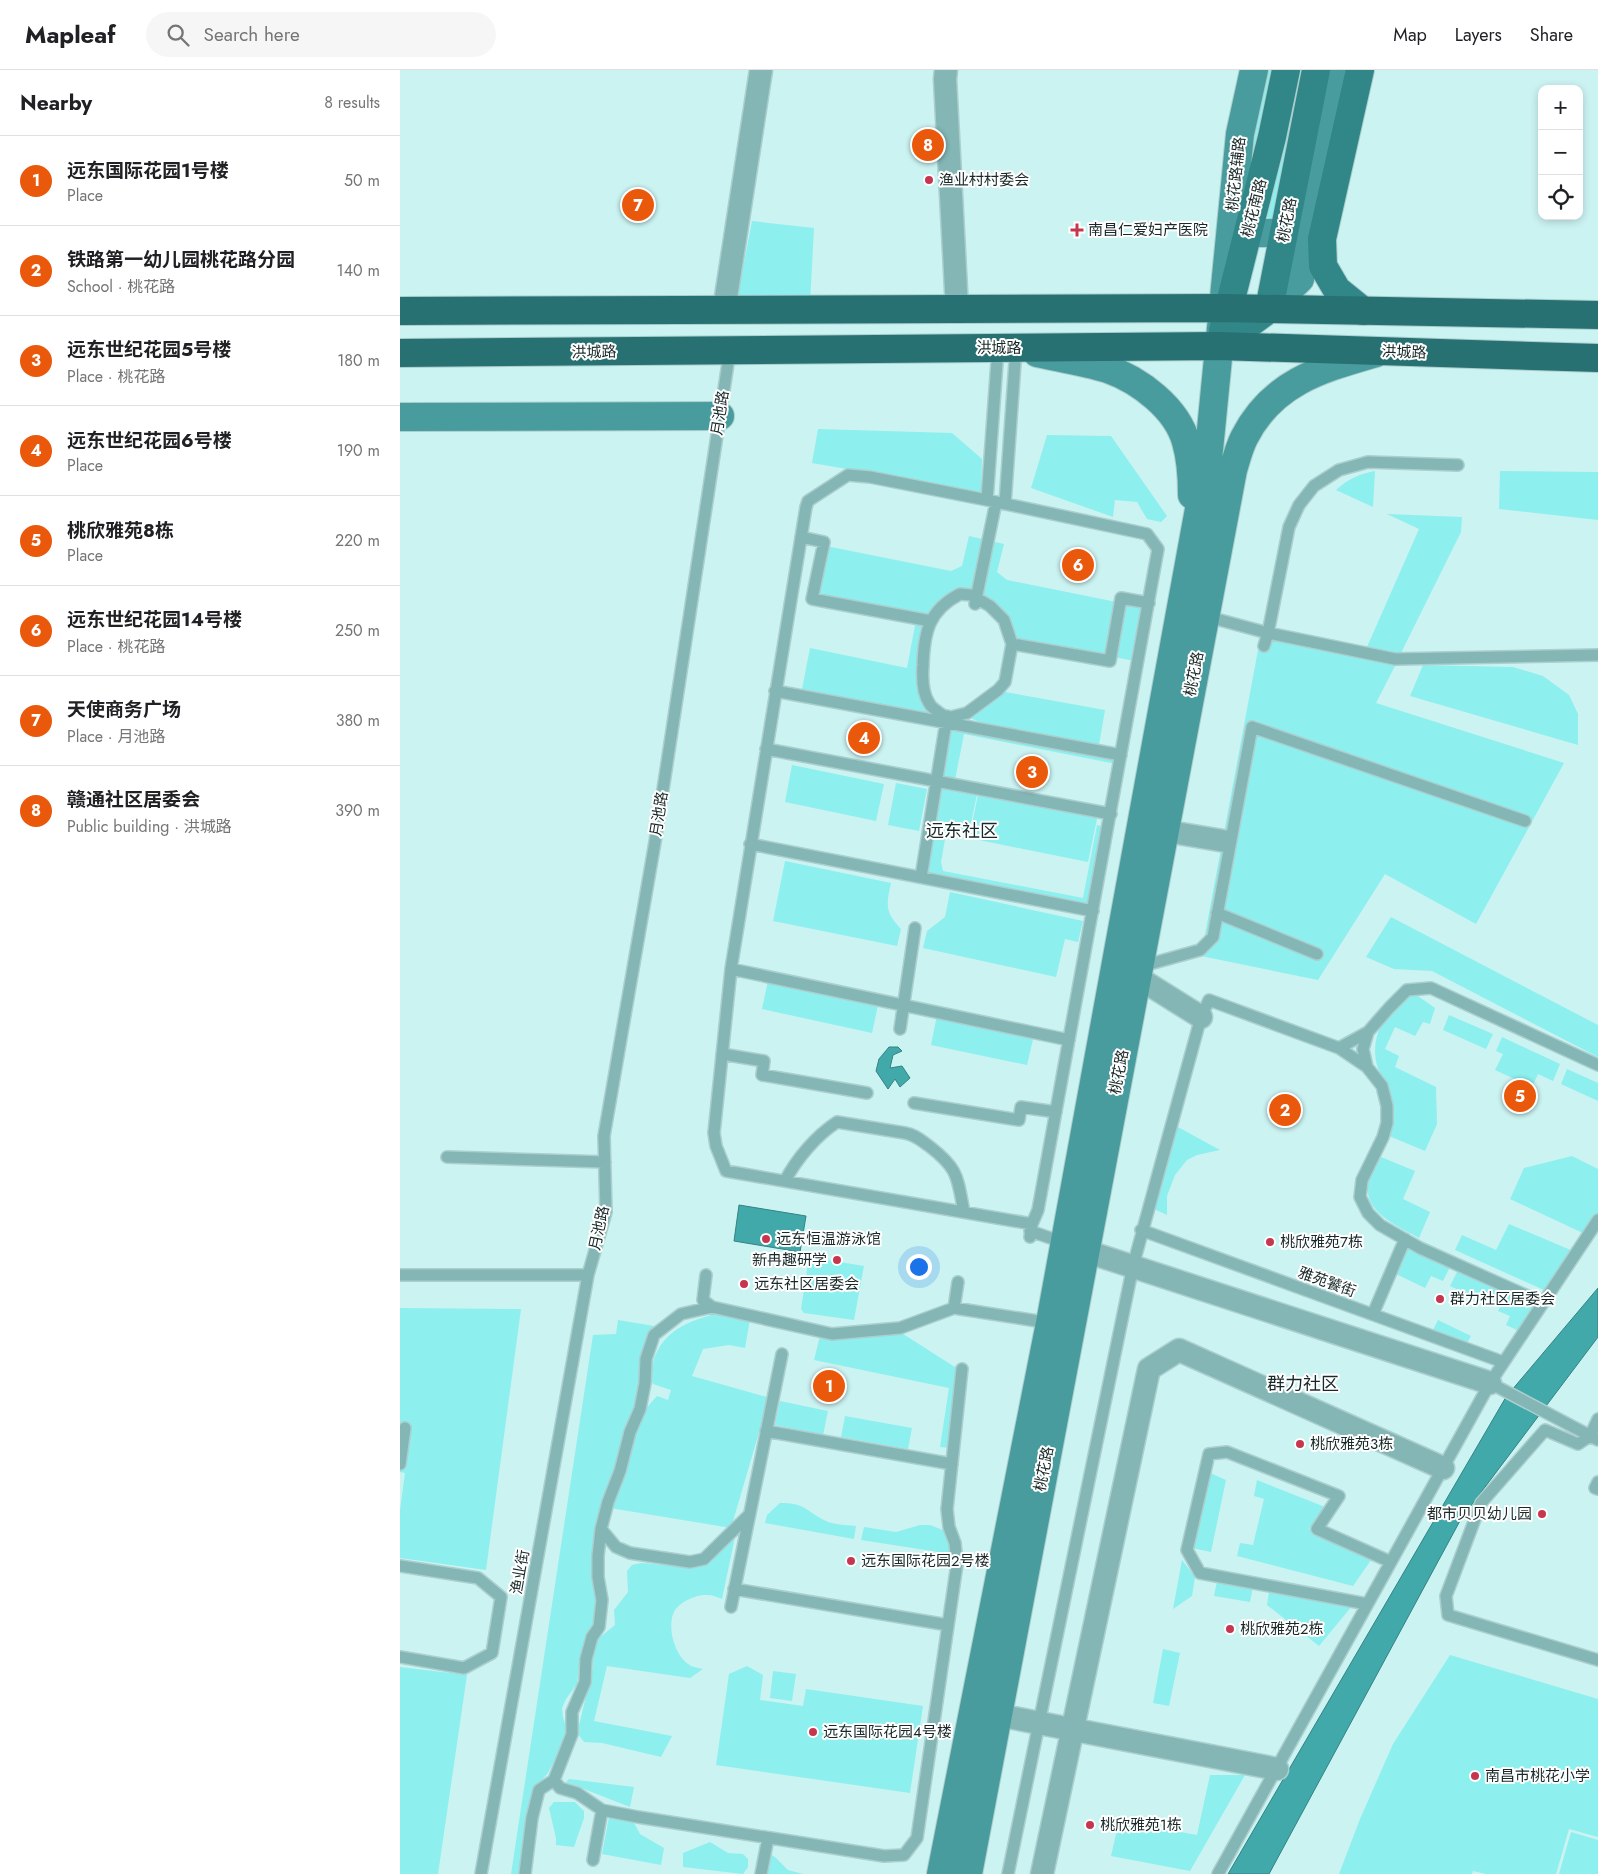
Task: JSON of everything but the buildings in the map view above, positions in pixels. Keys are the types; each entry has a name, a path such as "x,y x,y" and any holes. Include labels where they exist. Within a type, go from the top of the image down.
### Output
{"highway":[{"path":"400,311 1226,308 1598,315"},
{"name":"洪城路","path":"400,353 1219,346 1598,358"}],"main road":[{"name":"桃花路辅路","path":"1226,308 1240,134 1254,70"},
{"name":"桃花南路","path":"1219,346 1226,308 1248,233 1272,137 1286,70"},
{"name":"桃花路","path":"1269,309 1316,70"},
{"path":"1219,346 1269,309 1300,280 1344,70"},
{"path":"1360,70 1322,240 1323,266 1337,290 1363,311"},
{"path":"1248,233 1284,233"},
{"name":"桃花路","path":"968,1874 998,1715 1208,460 1219,346"},
{"path":"1007,348 1108,369 1144,387 1170,410 1186,440 1192,473 1193,541"},
{"name":"桃花路","path":"941,1874 1050,1323 1075,1247 1138,972 1232,470 1244,438 1259,412 1284,389 1321,369 1383,351"},
{"path":"400,417 720,416"}],"street":[{"path":"724,310 761,70"},
{"path":"946,70 957,309"},
{"path":"1138,972 1200,1017"},
{"path":"1075,1247 1490,1383"},
{"path":"1042,1874 1149,1369 1179,1350 1443,1468"},
{"path":"998,1715 1276,1769"}],"lane":[{"path":"996,502 1007,348"},
{"path":"976,601 996,502 1007,348"},
{"name":"月池路","path":"588,1275 606,1212 604,1136 656,836 730,350"},
{"path":"1264,646 1289,527 1299,505 1314,486 1339,470 1368,462 1458,465"},
{"path":"1031,1231 1038,1210 1158,549 1147,534 996,502 848,475 808,501 775,691 731,969 714,1133 716,1146 726,1171 964,1212 1031,1231 1075,1247"},
{"path":"801,537 824,542 812,599 932,621"},
{"path":"960,594 971,595 976,601 990,606 1004,620 1012,644 1005,682 998,690 966,713 947,718 929,704 922,683 924,642 927,630 936,613 947,601 960,594"},
{"path":"1012,644 1110,661 1121,598 1149,603"},
{"path":"1205,616 1268,633 1395,659 1597,656"},
{"path":"775,691 947,718 1121,755"},
{"path":"921,877 947,718"},
{"path":"1138,972 1200,950 1213,937 1252,727 1525,821"},
{"path":"766,749 1111,814"},
{"path":"1165,831 1230,842"},
{"path":"750,844 1093,911"},
{"path":"1217,913 1317,954"},
{"path":"900,1029 915,928"},
{"path":"731,969 1069,1040"},
{"path":"1339,1048 1368,1032 1407,990 1431,988 1598,1065"},
{"path":"1008,1874 1141,1230 1200,1017 1209,1000 1339,1048 1367,1067 1382,1086 1387,1106 1387,1123 1380,1144 1362,1180 1360,1197 1368,1213 1380,1225 1420,1248 1542,1303"},
{"path":"1367,1067 1363,1049 1368,1032"},
{"path":"722,1054 764,1061 762,1075 867,1093"},
{"path":"914,1103 1019,1120 1021,1107 1056,1112"},
{"path":"786,1181 790,1171 811,1145 823,1132 837,1122 916,1135 944,1157 953,1168 964,1212"},
{"path":"447,1157 605,1162"},
{"path":"1218,1874 1490,1383 1598,1220"},
{"name":"雅苑饕街","path":"1141,1230 1503,1362"},
{"path":"1373,1314 1405,1239"},
{"path":"400,1275 588,1275"},
{"name":"渔业街","path":"481,1874 588,1275"},
{"path":"706,1275 703,1300 712,1307 832,1334 900,1328 954,1308 1050,1323"},
{"path":"954,1308 958,1282"},
{"path":"525,1874 532,1818 539,1790 554,1780 572,1734 572,1712 585,1682 586,1659 592,1637 599,1627 602,1600 598,1577 598,1556 601,1529 608,1502 620,1471 630,1432 640,1408 645,1384 646,1359 654,1335 681,1314 712,1307"},
{"path":"730,1606 782,1354"},
{"path":"554,1780 560,1788 577,1793 602,1810 884,1856 904,1855 918,1838 957,1564 955,1543 949,1527 947,1509 962,1369"},
{"path":"1490,1383 1590,1436"},
{"path":"1598,1419 1590,1436 1578,1444 1545,1430 1481,1503 1446,1596 1448,1615 1598,1660"},
{"path":"400,1464 405,1428"},
{"path":"766,1431 952,1464"},
{"path":"1367,1604 1200,1572 1187,1550 1209,1454 1227,1452 1339,1496 1317,1529 1391,1562"},
{"path":"1598,1482 1595,1488 1598,1489"},
{"path":"601,1529 616,1547 630,1554 690,1562 704,1559 749,1515"},
{"path":"400,1566 478,1578 501,1597 492,1653 464,1668 400,1658"},
{"path":"734,1589 948,1625"},
{"path":"593,1860 602,1810"},
{"path":"761,1874 768,1838"}],"shaded area":[{"path":"1268,70 1306,70 1276,222 1257,211 1248,183 1254,121"},
{"path":"752,221 814,228 810,304 737,299"},
{"path":"818,429 952,433 982,459 981,492 812,463"},
{"path":"1047,435 1111,436 1167,516 1161,522 1147,519 1137,502 1115,500 1113,517 1031,488"},
{"path":"1375,471 1373,507 1336,490 1354,478"},
{"path":"1500,471 1598,472 1598,520 1499,509"},
{"path":"1387,514 1462,517 1461,532 1400,655 1367,647 1419,529"},
{"path":"969,536 1004,544 997,572 1007,580 1146,608 1135,661 1018,639 1009,618 955,592 947,595 930,612 919,686 931,715 802,689 810,648 907,668 917,615 816,598 826,546 951,571 962,566"},
{"path":"1261,634 1397,662 1376,703 1564,763 1476,924 1385,874 1318,980 1201,956"},
{"path":"1423,665 1513,667 1543,676 1569,695 1578,714 1578,745 1410,696"},
{"path":"1005,692 1105,710 1099,745 982,723 966,716"},
{"path":"952,724 1118,755 1116,764 964,734 954,785 978,790 969,832 947,828 941,862 943,871 1083,898 1097,825 1107,827 1091,908 922,875"},
{"path":"792,765 884,784 876,821 785,802"},
{"path":"896,783 927,789 919,831 888,825"},
{"path":"979,790 1098,814 1088,862 969,838"},
{"path":"785,861 891,883 888,897 889,913 901,929 897,946 773,921"},
{"path":"950,892 1083,921 1078,942 1065,939 1056,977 923,948 927,931 945,917"},
{"path":"1391,917 1598,1025 1598,1057 1432,971 1394,969 1366,957"},
{"path":"768,981 878,1005 872,1033 762,1009"},
{"path":"1415,994 1435,1008 1430,1024 1423,1022 1415,1036 1395,1027 1385,1049 1399,1056 1395,1067 1436,1087 1437,1124 1425,1151 1389,1136 1392,1114 1391,1101 1378,1070 1375,1054 1378,1032 1382,1022 1396,1004"},
{"path":"937,1015 1034,1035 1027,1065 931,1045"},
{"path":"1449,1015 1493,1034 1486,1049 1443,1030"},
{"path":"1502,1037 1560,1064 1553,1081 1538,1074 1532,1087 1495,1070 1503,1054 1496,1051"},
{"path":"889,1047 898,1047 902,1051 893,1055 890,1068 902,1066 910,1078 900,1087 895,1079 888,1089 876,1071 879,1059"},
{"path":"1567,1069 1598,1083 1598,1101 1561,1084"},
{"path":"1176,1126 1220,1150 1197,1155 1187,1160 1175,1175 1167,1196 1167,1215 1154,1209"},
{"path":"1572,1156 1598,1169 1598,1215 1585,1234 1510,1199 1524,1168"},
{"path":"1381,1157 1415,1171 1403,1199 1430,1212 1419,1238 1391,1222 1374,1208 1368,1189 1370,1178"},
{"path":"739,1205 806,1216 800,1252 734,1241"},
{"path":"1509,1224 1573,1251 1546,1291 1455,1250 1462,1235 1496,1250"},
{"path":"1409,1247 1450,1267 1443,1281 1431,1276 1425,1288 1396,1274"},
{"path":"809,1257 864,1266 854,1320 804,1313 801,1309"},
{"path":"1458,1270 1498,1289 1490,1305 1450,1286"},
{"path":"1598,1288 1598,1337 1461,1519 1269,1874 1228,1874 1506,1397"},
{"path":"1507,1293 1536,1306 1519,1331 1506,1325 1510,1316 1498,1311"},
{"path":"400,1308 521,1309 486,1570 400,1558 400,1510 405,1473 400,1472"},
{"path":"718,1313 750,1319 745,1348 729,1345 703,1349 692,1376 767,1397 760,1429 731,1528 610,1508 641,1414 657,1396 668,1400 671,1390 653,1384 650,1377 658,1351 672,1333 692,1321"},
{"path":"618,1320 654,1326 646,1341 635,1406 624,1431 616,1470 600,1514 591,1577 597,1597 593,1625 579,1667 577,1684 562,1708 567,1729 566,1738 548,1773 537,1786 526,1815 520,1874 511,1874 593,1335 616,1334"},
{"path":"1438,1320 1471,1336 1466,1345 1432,1332"},
{"path":"900,1332 958,1369 950,1448 940,1447 949,1388 814,1360 820,1336"},
{"path":"780,1401 828,1411 823,1435 775,1425"},
{"path":"845,1416 912,1428 908,1449 841,1437"},
{"path":"1208,1472 1226,1480 1211,1552 1192,1548"},
{"path":"1257,1480 1325,1507 1309,1529 1371,1560 1353,1586 1237,1556 1240,1543 1253,1545 1264,1499 1254,1496"},
{"path":"780,1503 795,1504 831,1523 856,1526 854,1539 765,1523 767,1515"},
{"path":"920,1525 930,1525 943,1530 951,1545 951,1554 861,1540 864,1527 896,1532"},
{"path":"735,1537 722,1599 709,1595 694,1597 677,1607 672,1616 671,1631 679,1653 690,1665 703,1669 690,1678 607,1666 594,1721 672,1736 661,1757 602,1743 584,1742 578,1734 593,1668 593,1656 599,1638 615,1625 614,1610 628,1592 627,1571 632,1565 641,1563 669,1566 697,1565 708,1561 718,1554"},
{"path":"1182,1560 1195,1577 1192,1596 1173,1609"},
{"path":"1217,1581 1253,1587 1250,1602 1214,1596"},
{"path":"1269,1592 1352,1606 1319,1646 1267,1605"},
{"path":"1163,1649 1180,1653 1169,1706 1153,1703"},
{"name":"南昌市桃花小学","path":"1450,1655 1598,1699 1598,1837 1569,1829 1556,1874 1486,1874 1473,1871 1472,1874 1339,1874 1360,1819 1393,1744"},
{"path":"747,1666 763,1675 760,1700 803,1706 806,1689 923,1706 910,1793 716,1765 729,1674"},
{"path":"400,1667 467,1675 438,1874 400,1874"},
{"path":"773,1671 796,1674 792,1701 770,1698"},
{"path":"1210,1775 1245,1775 1190,1871 1111,1856 1119,1821 1197,1835"},
{"path":"569,1779 634,1787 630,1807 566,1782"},
{"path":"554,1802 575,1802 584,1811 584,1818 574,1847 556,1845 549,1808"},
{"path":"609,1817 633,1821 640,1834 664,1848 661,1865 602,1854"},
{"path":"1571,1832 1598,1840 1598,1874 1559,1874"},
{"path":"710,1842 728,1853 743,1854 748,1859 748,1867 743,1874 683,1867 683,1853"},
{"path":"768,1853 788,1870 803,1874 765,1874"}],"place":[{"name":"赣通社区居委会","path":"928,145"},
{"name":"渔业村村委会","path":"929,180"},
{"name":"天使商务广场","path":"638,205"},
{"name":"南昌仁爱妇产医院","path":"1077,230"},
{"name":"远东世纪花园14号楼","path":"1078,565"},
{"name":"远东世纪花园6号楼","path":"864,738"},
{"name":"远东世纪花园5号楼","path":"1032,772"},
{"name":"桃欣雅苑8栋","path":"1520,1096"},
{"name":"铁路第一幼儿园桃花路分园","path":"1285,1110"},
{"name":"远东恒温游泳馆","path":"766,1239"},
{"name":"桃欣雅苑7栋","path":"1270,1242"},
{"name":"新冉趣研学","path":"837,1260"},
{"name":"远东社区居委会","path":"744,1284"},
{"name":"群力社区居委会","path":"1440,1299"},
{"name":"远东国际花园1号楼","path":"829,1386"},
{"name":"桃欣雅苑3栋","path":"1300,1444"},
{"name":"都市贝贝幼儿园","path":"1542,1514"},
{"name":"远东国际花园2号楼","path":"851,1561"},
{"name":"桃欣雅苑2栋","path":"1230,1629"},
{"name":"远东国际花园4号楼","path":"813,1732"},
{"name":"南昌市桃花小学","path":"1475,1776"},
{"name":"桃欣雅苑1栋","path":"1090,1825"}],"district":[{"name":"远东社区","path":"962,831"},
{"name":"群力社区","path":"1303,1384"}]}
